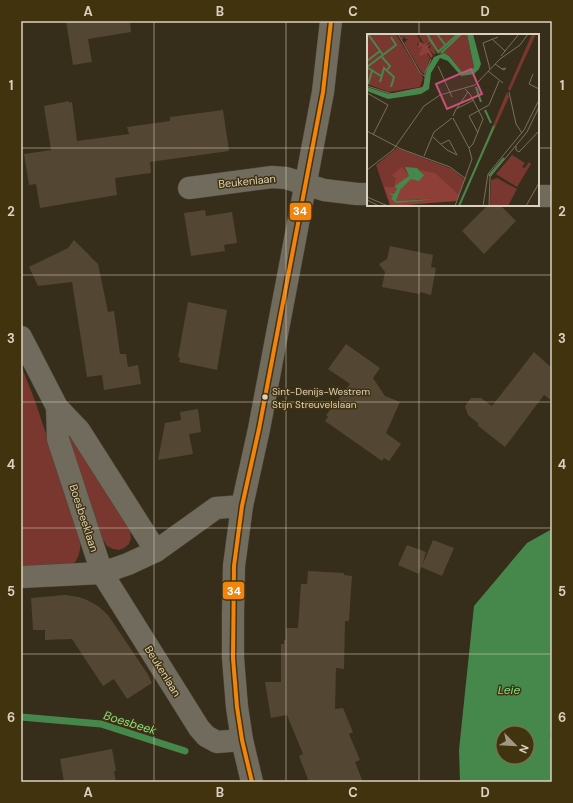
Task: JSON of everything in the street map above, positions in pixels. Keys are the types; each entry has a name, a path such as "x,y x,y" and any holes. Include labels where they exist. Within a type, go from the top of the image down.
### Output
{"street":[{"path":"252,782 242,740 233,658 234,566 242,506 259,429 322,92 331,21"},
{"name":"Beukenlaan","path":"189,188 272,177 286,178 324,190 367,194"},
{"path":"539,196 552,196"},
{"name":"Boesbeeklaan","path":"21,337 57,407 79,430 156,550"},
{"name":"Boesbeeklaan","path":"57,407 58,439 102,573"},
{"path":"21,577 102,573 128,564 156,550 216,508 242,506"},
{"name":"Beukenlaan","path":"102,573 199,728 206,736 217,742 242,740"}],"shaded area":[{"path":"21,365 35,401 80,534 79,555 72,565 21,569"},
{"path":"74,436 130,531 131,538 129,544 124,548 119,550 107,546 98,531 67,440"}],"water":[{"name":"Leie","path":"552,529 552,725 550,736 552,741 552,782 460,782 459,750 474,606 527,543"}],"building":[{"path":"66,21 130,21 131,32 88,39 92,62 73,65"},
{"path":"69,101 69,103 72,102 77,141 129,134 127,127 170,121 170,117 223,110 229,151 150,162 151,173 115,178 117,195 40,208 36,184 29,185 24,154 51,150 44,106"},
{"path":"487,206 501,206 516,221 484,254 462,231"},
{"path":"205,210 206,216 232,212 237,243 224,245 225,251 191,256 184,213"},
{"path":"74,240 98,264 108,312 114,311 120,354 126,354 128,367 138,365 141,384 104,390 102,375 87,377 72,282 38,286 29,267 68,248"},
{"path":"390,246 433,255 431,267 436,268 431,295 382,287 385,272 379,264 387,259"},
{"path":"188,302 227,310 217,370 179,362 180,358 178,357"},
{"path":"346,344 380,368 373,378 385,396 400,402 386,433 401,444 389,461 384,458 382,461 325,421 328,417 326,415 350,384 328,369"},
{"path":"534,352 552,368 552,401 544,395 505,447 477,425 479,424 468,415 465,406 471,398 481,398 492,406"},
{"path":"198,409 201,432 189,434 193,454 158,460 165,423 181,420 180,412"},
{"path":"433,540 454,548 442,576 421,567 419,574 398,565 407,545 426,552 422,566"},
{"path":"308,571 344,573 344,575 352,576 349,621 345,621 344,669 336,668 335,709 343,708 353,732 349,734 360,760 355,762 363,782 309,782 299,756 303,754 287,715 271,718 265,682 281,682 281,644 284,644 284,640 286,640 286,628 298,628 301,584 307,584"},
{"path":"65,595 87,600 98,606 108,615 147,673 152,683 127,699 114,679 103,686 72,639 45,640 45,630 33,630 31,598"},
{"path":"112,749 116,771 114,771 116,782 64,782 60,759"}],"waterway":[{"name":"Boesbeek","path":"21,717 101,724 185,751"}],"transit line":[{"name":"34","path":"252,782 242,740 237,707 233,658 234,566 242,506 259,429 323,92 331,21"}],"place":[{"name":"Sint-Denijs-Westrem Stijn Streuvelslaan","path":"265,397"}]}
